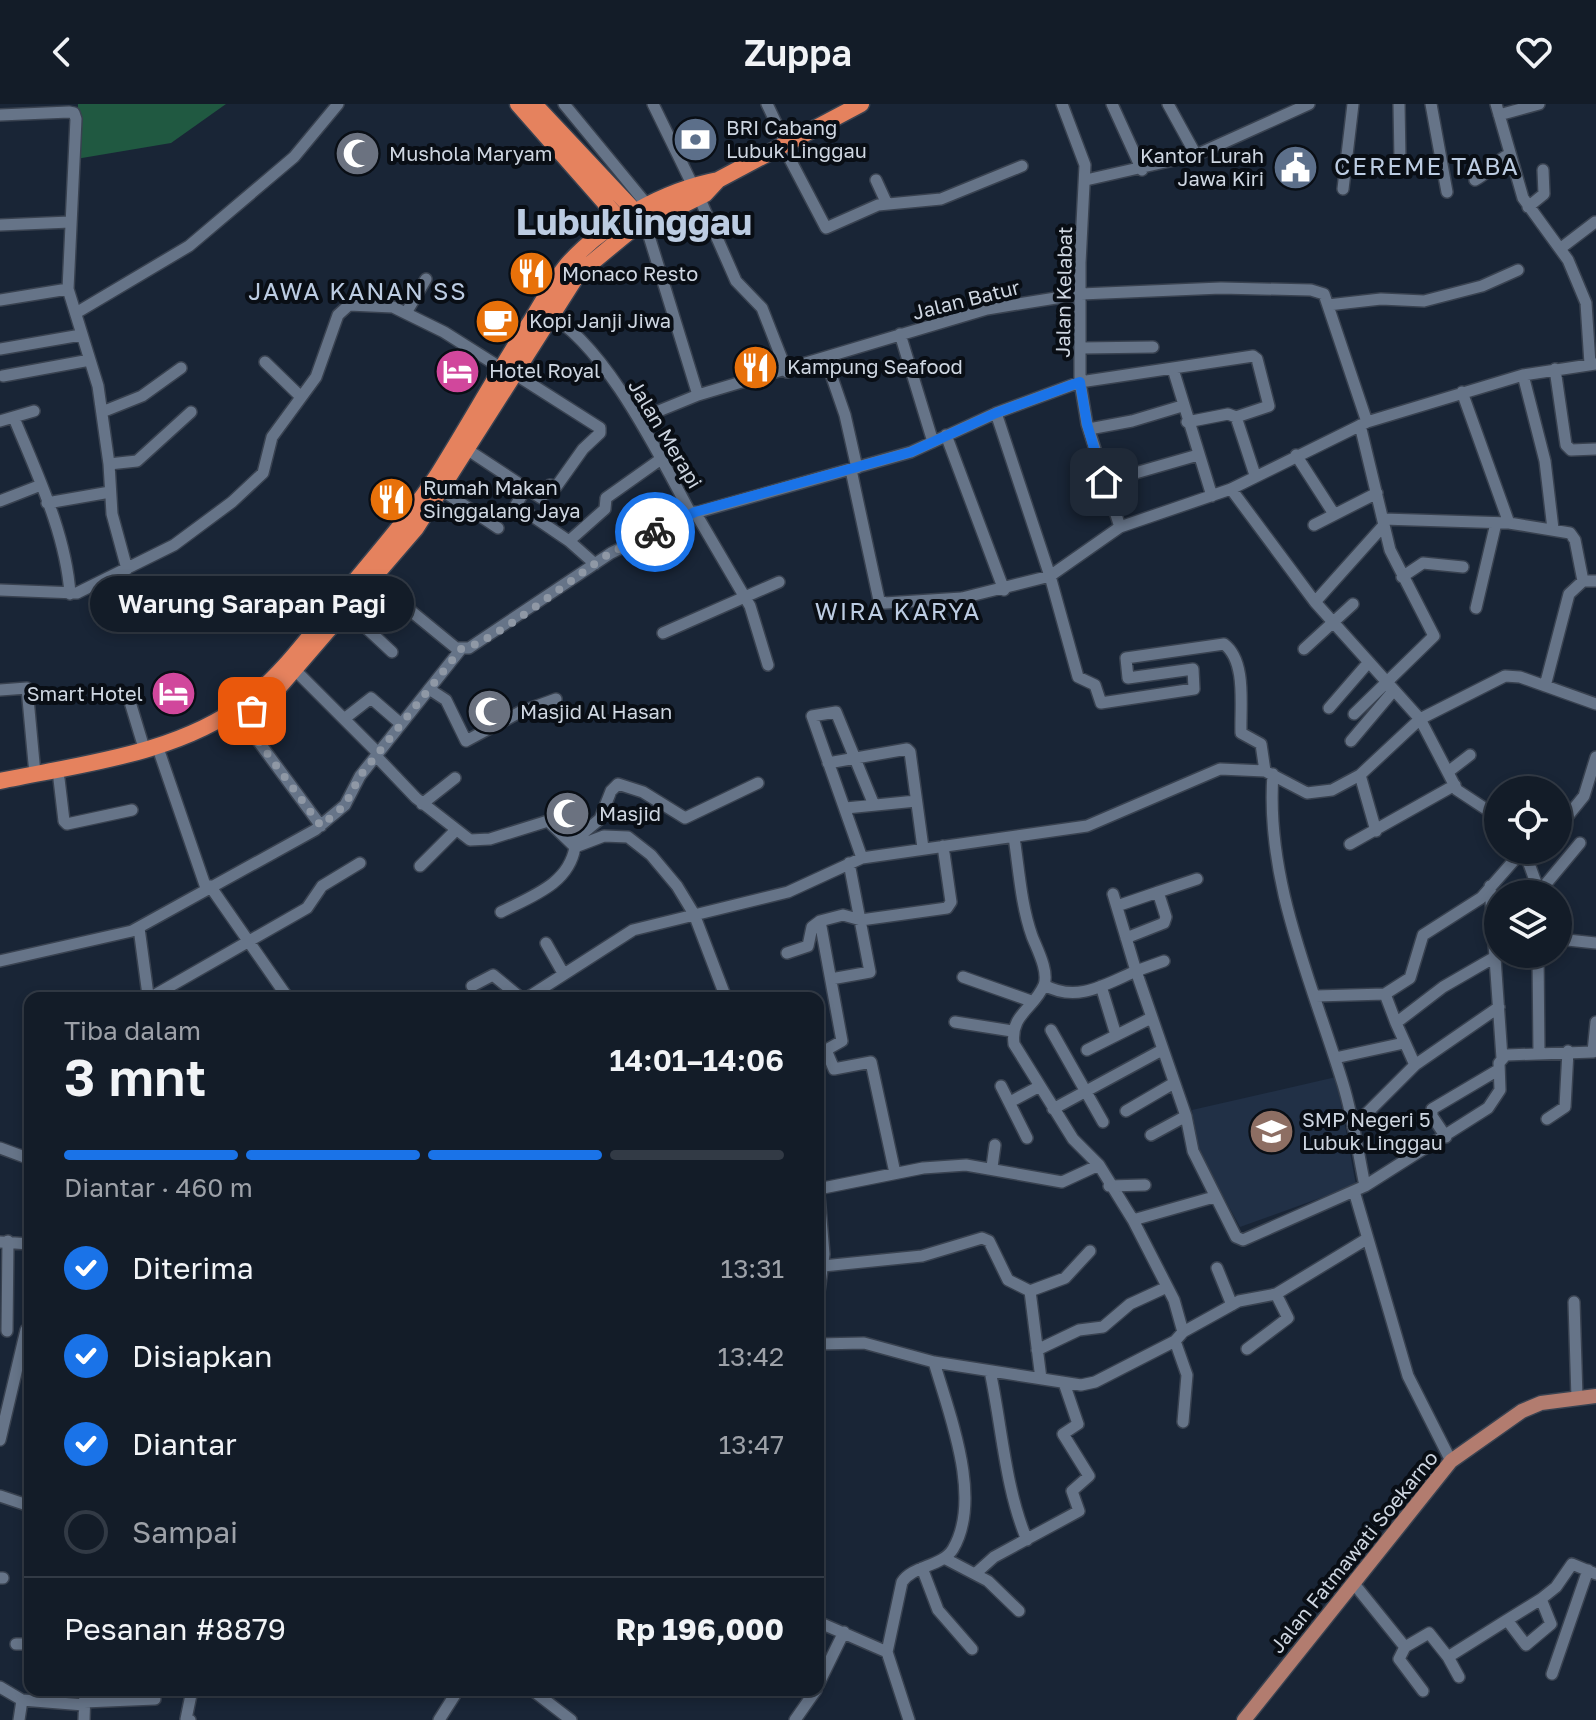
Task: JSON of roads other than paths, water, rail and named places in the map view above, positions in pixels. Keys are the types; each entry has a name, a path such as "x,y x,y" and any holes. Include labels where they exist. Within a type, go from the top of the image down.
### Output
{"highway":[{"path":"518,104 637,219"},
{"path":"534,104 637,219"},
{"path":"0,792 59,779 152,751 241,718 273,694 347,610 508,371 545,312 567,265 586,245 861,104"},
{"path":"208,729 264,687 443,491 468,450 508,371"},
{"path":"0,781 152,751"}],"main road":[{"name":"Jalan Fatmawati Soekarno","path":"1244,1720 1355,1585 1451,1461 1522,1411 1541,1403 1596,1396"}],"street":[{"path":"76,313 189,246 294,157 338,104"},
{"path":"564,104 637,219 698,395"},
{"path":"653,104 736,281 762,308 787,372"},
{"path":"767,104 823,227 887,204 941,199 1022,166"},
{"name":"Jalan Kelabat","path":"1062,104 1082,152 1086,180 1080,382 1089,429 1120,527"},
{"path":"1112,104 1142,170"},
{"path":"1168,104 1196,155"},
{"path":"1086,180 1142,170 1196,155 1309,104"},
{"path":"1343,189 1353,104"},
{"path":"1399,104 1400,159"},
{"path":"1431,104 1447,192"},
{"path":"826,360 845,415 879,600 885,603 962,598 1004,590 1050,576 1120,527 1231,489 1364,423 1523,375 1593,364 1591,301 1561,248 1528,207 1498,110 1539,104"},
{"path":"0,115 74,113 68,289 102,412 112,514 127,569"},
{"path":"1475,180 1485,175 1491,164 1510,154"},
{"path":"1528,207 1544,194 1543,170"},
{"path":"876,180 887,204"},
{"path":"0,225 70,222"},
{"path":"1561,248 1595,222"},
{"path":"1351,741 1390,686 1434,640 1433,632 1402,577 1384,522 1364,423 1328,305 1381,299 1424,301 1482,286 1518,270"},
{"path":"406,313 426,279"},
{"name":"Jalan Batur","path":"639,419 698,395 787,372 987,309 1081,294 1221,288 1311,290 1324,294 1328,305"},
{"path":"0,300 68,289"},
{"path":"0,590 70,594 174,545 256,481 268,463 272,437 320,369 342,309 366,304 393,307 406,313 444,332 601,431 556,487 550,485 541,498 468,450"},
{"name":"Jalan Merapi","path":"545,312 580,340 639,419 744,594 768,665"},
{"path":"900,334 933,442"},
{"path":"0,349 81,335"},
{"path":"1082,348 1153,347"},
{"path":"0,961 139,928 321,826 345,805 352,788 377,754 461,649 469,648 595,564 693,513 854,469 933,442 996,413 1080,382 1256,357 1269,406 1236,417 1228,414 1187,422"},
{"path":"3,376 90,360"},
{"path":"265,362 300,396"},
{"path":"102,412 142,396 181,368"},
{"path":"1173,369 1212,496"},
{"path":"1555,369 1566,445 1571,450 1596,449"},
{"path":"1523,375 1545,461 1553,529"},
{"path":"1462,392 1509,523"},
{"path":"1089,429 1132,421 1182,406"},
{"path":"0,421 34,411"},
{"path":"109,464 137,461 191,412"},
{"path":"996,413 1050,576 1075,673 1095,685 1099,702 1196,687 1193,669 1128,678 1126,659 1212,644 1224,644 1232,652 1238,672 1241,733 1261,744 1269,772 1276,868 1335,1058 1353,1127 1365,1240 1408,1376 1451,1461"},
{"path":"1236,417 1255,475"},
{"path":"14,418 47,503 68,570 70,594"},
{"path":"946,435 1004,590"},
{"path":"1104,482 1198,455"},
{"path":"1296,455 1334,514"},
{"path":"569,541 605,509 606,498 661,459"},
{"path":"0,501 41,485"},
{"path":"526,488 516,505 569,541 595,564"},
{"path":"1231,489 1315,602 1420,719 1455,785 1484,808"},
{"path":"443,491 498,528"},
{"path":"47,503 110,492"},
{"path":"1314,525 1377,493"},
{"path":"1315,602 1384,522 1509,523 1570,533 1590,581 1569,594 1545,686"},
{"path":"1476,608 1496,523"},
{"path":"1402,577 1423,563 1463,567"},
{"path":"368,576 461,649"},
{"path":"663,633 744,594 779,582"},
{"path":"1304,649 1353,604"},
{"path":"347,610 392,652"},
{"path":"1151,656 1154,694"},
{"path":"1329,708 1368,663"},
{"path":"295,670 422,804 470,840 477,841 548,821 569,840 573,864 561,878 501,912"},
{"path":"533,992 633,930 788,892 862,858 1061,832 1099,823 1220,769 1269,772 1307,793 1332,790 1360,775 1420,719 1505,676 1596,704"},
{"path":"1354,714 1390,686"},
{"path":"0,690 27,688 35,774"},
{"path":"429,689 448,703 466,741 520,712 556,699"},
{"path":"344,719 371,698 401,724"},
{"path":"130,702 208,887 284,992"},
{"path":"862,858 812,716 829,710 839,715 874,805"},
{"path":"241,718 321,826"},
{"path":"828,763 907,749 911,756 923,848"},
{"path":"1448,772 1470,755"},
{"path":"1572,811 1584,796 1596,757"},
{"path":"1360,775 1376,831"},
{"path":"422,804 455,778"},
{"path":"59,779 64,821 67,824 132,810"},
{"path":"569,840 600,819 611,791 620,783 643,792 685,818 696,810 758,783"},
{"path":"1350,844 1455,785"},
{"path":"846,808 916,801"},
{"path":"420,866 456,830"},
{"path":"569,840 628,837 651,855 694,914 724,992"},
{"path":"1014,837 1026,914 1044,972 1044,985 1012,1031 1014,1044 1073,1139 1099,1165 1109,1186 1133,1220 1167,1287 1187,1375 1183,1422"},
{"path":"1550,880 1580,843"},
{"path":"787,953 808,946 812,927 820,921 843,915 861,920 947,908 951,902 943,846"},
{"path":"157,992 307,908 322,886 360,863"},
{"path":"831,979 870,973 849,863"},
{"path":"1497,880 1515,864"},
{"path":"1197,879 1158,892 1115,900 1151,1018 1186,1116 1193,1151 1236,1237 1243,1240 1359,1189 1446,1137 1495,1102 1500,1090 1496,968"},
{"path":"1126,938 1164,923 1166,917 1158,892"},
{"path":"1316,996 1385,994 1415,973 1418,944 1423,935 1477,901 1484,893"},
{"path":"820,921 842,1042 826,1048 834,1069 871,1062 895,1173"},
{"path":"139,928 144,983 148,992"},
{"path":"1572,940 1596,943"},
{"path":"546,943 563,973"},
{"path":"1044,985 1071,995 1164,961"},
{"path":"1396,1023 1443,987 1484,963"},
{"path":"1538,968 1539,1053"},
{"path":"472,986 493,975 516,992"},
{"path":"963,977 1031,1001"},
{"path":"1101,986 1116,1035"},
{"path":"1385,994 1415,1065"},
{"path":"1353,1127 1415,1065 1499,1007"},
{"path":"1087,1050 1151,1018"},
{"path":"955,1022 1012,1031"},
{"path":"1446,1137 1432,1116 1432,1109 1500,1064 1511,1053 1594,1053 1596,1022"},
{"path":"1051,1030 1103,1122"},
{"path":"1335,1058 1404,1043"},
{"path":"1053,1109 1162,1050"},
{"path":"1547,1119 1565,1107 1568,1051"},
{"path":"824,1064 830,1061"},
{"path":"1126,1111 1174,1083"},
{"path":"1001,1086 1027,1138"},
{"path":"1010,1102 1040,1086"},
{"path":"1151,1135 1186,1116"},
{"path":"992,1167 995,1145"},
{"path":"0,1148 24,1157"},
{"path":"824,1186 895,1173 966,1165 992,1167 1062,1182 1099,1165"},
{"path":"1109,1186 1145,1185"},
{"path":"1133,1220 1214,1197"},
{"path":"824,1258 922,1256 982,1238 989,1241 1012,1285 1030,1291 1065,1278 1090,1251"},
{"path":"824,1344 864,1343 934,1362 1064,1383 1095,1382 1232,1305 1276,1294 1365,1240"},
{"path":"24,1243 4,1241 3,1331 24,1330"},
{"path":"1217,1268 1232,1305"},
{"path":"1037,1350 1079,1330 1103,1327 1130,1304 1167,1287"},
{"path":"1030,1291 1041,1379"},
{"path":"1247,1349 1288,1318 1276,1294"},
{"path":"1574,1302 1577,1398"},
{"path":"0,1440 24,1346"},
{"path":"909,1720 887,1652 902,1582 944,1558 954,1548 965,1493 961,1454 934,1362"},
{"path":"990,1371 1003,1428 1014,1507 1027,1540"},
{"path":"975,1574 994,1557 1077,1514 1073,1489 1089,1477 1063,1434 1078,1424 1064,1383"},
{"path":"0,1496 24,1504"},
{"path":"944,1558 975,1574 1019,1611"},
{"path":"1448,1657 1541,1599 1556,1587 1572,1564 1592,1572 1552,1674"},
{"path":"922,1568 938,1610 972,1649"},
{"path":"1355,1585 1405,1647"},
{"path":"1507,1620 1526,1645 1550,1627 1541,1599"},
{"path":"824,1624 887,1652"},
{"path":"824,1673 844,1632"},
{"path":"1423,1691 1399,1659 1405,1647 1428,1632 1459,1677"},
{"path":"16,1644 24,1644"},
{"path":"0,1687 22,1700 155,1699"},
{"path":"187,1720 191,1696"},
{"path":"439,1720 454,1696"},
{"path":"540,1696 571,1720"},
{"path":"795,1720 812,1696"},
{"path":"84,1699 84,1720"},
{"path":"19,1720 22,1700"}],"place":[{"name":"BRI Cabang Lubuk Linggau","path":"695,139"},
{"name":"Mushola Maryam","path":"358,154"},
{"name":"Kantor Lurah Jawa Kiri","path":"1295,167"},
{"name":"Monaco Resto","path":"531,274"},
{"name":"Kopi Janji Jiwa","path":"498,321"},
{"name":"Kampung Seafood","path":"756,367"},
{"name":"Hotel Royal","path":"458,371"},
{"name":"Rumah Makan Singgalang Jaya","path":"392,499"},
{"name":"Smart Hotel","path":"174,694"},
{"name":"Warung Sarapan Pagi","path":"252,711"},
{"name":"Masjid Al Hasan","path":"489,712"},
{"name":"Masjid","path":"568,814"},
{"name":"SMP Negeri 5 Lubuk Linggau","path":"1271,1131"}],"district":[{"name":"CEREME TABA","path":"1427,167"},
{"name":"Lubuklinggau","path":"634,222"},
{"name":"JAWA KANAN SS","path":"358,292"},
{"name":"WIRA KARYA","path":"898,612"}]}
